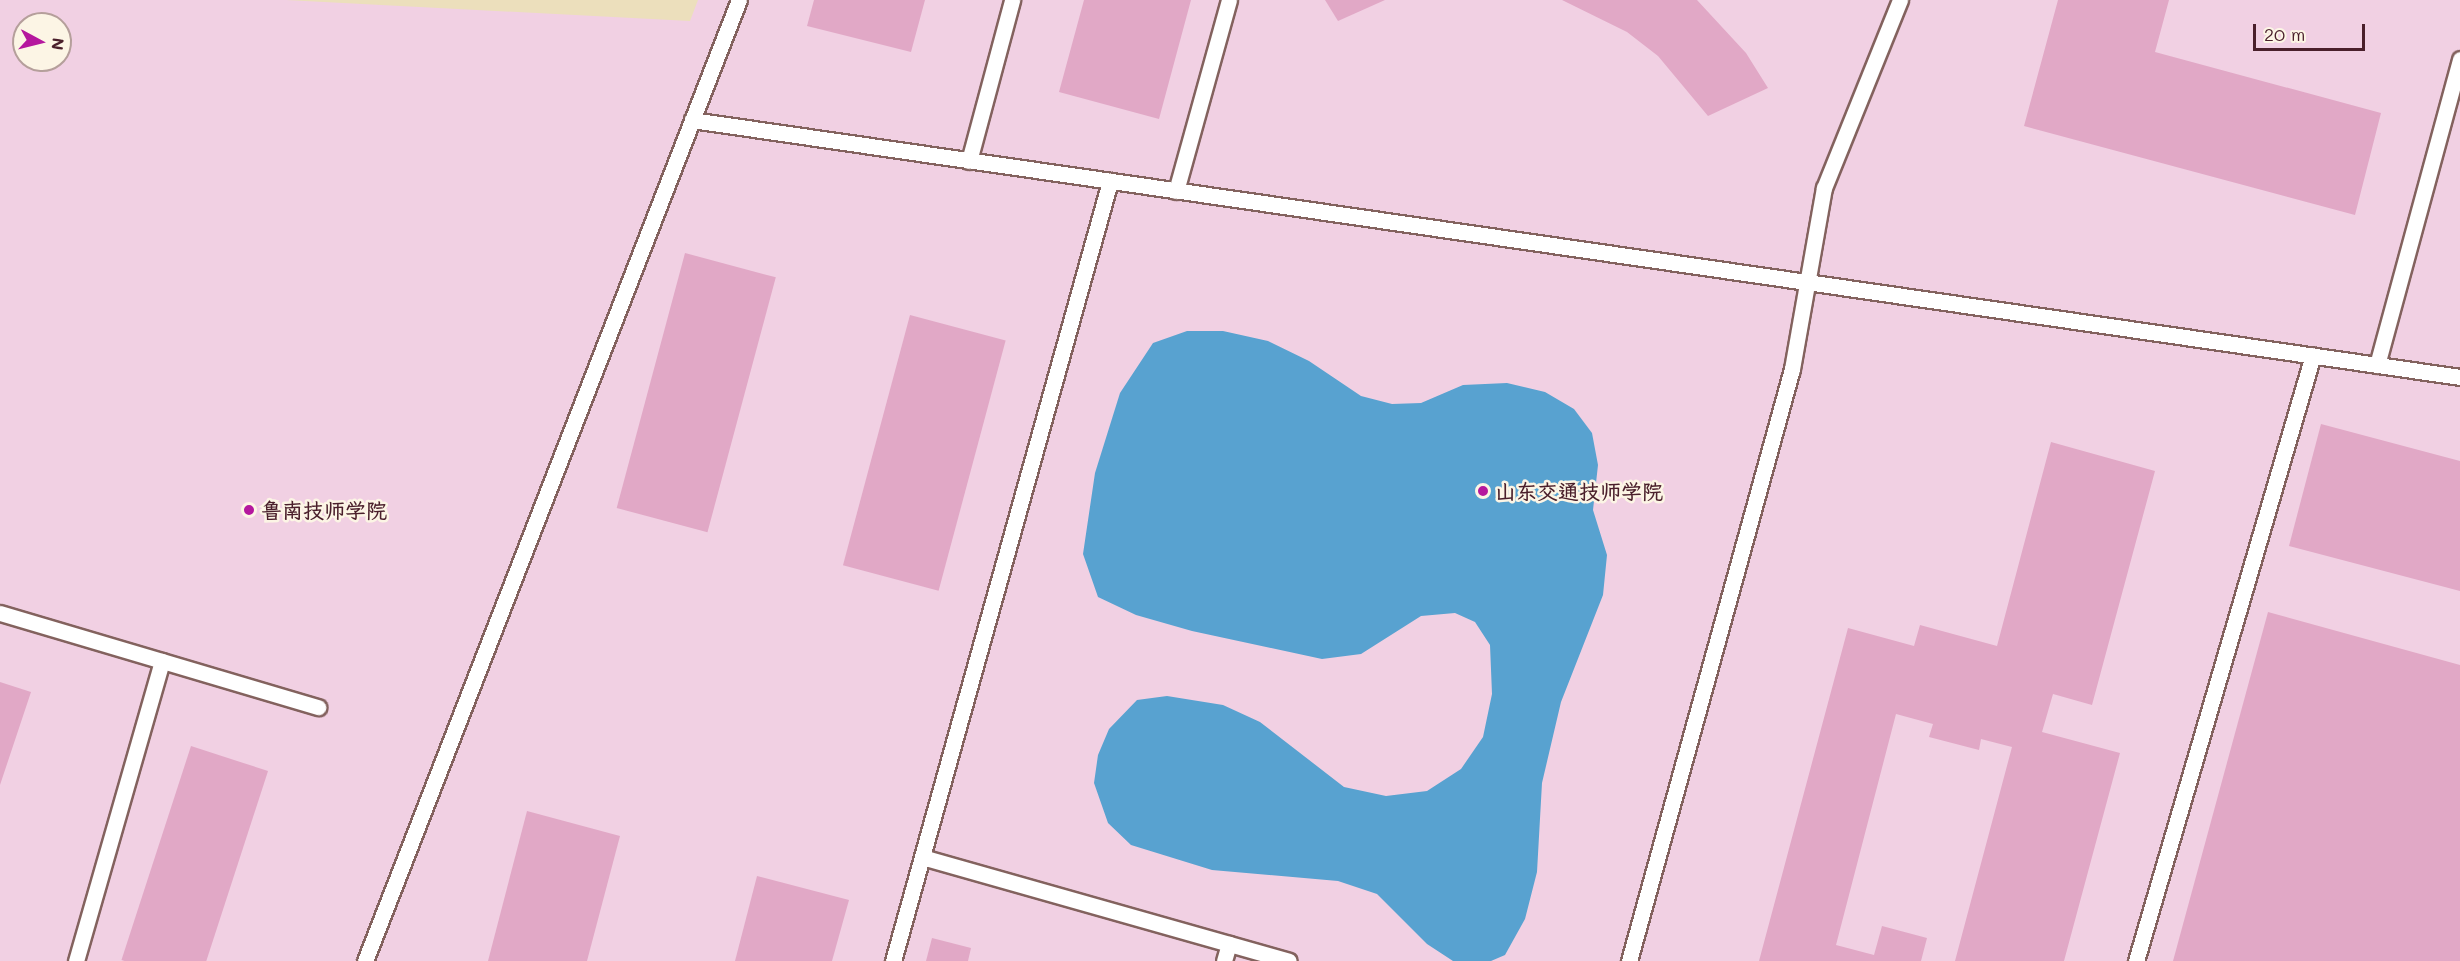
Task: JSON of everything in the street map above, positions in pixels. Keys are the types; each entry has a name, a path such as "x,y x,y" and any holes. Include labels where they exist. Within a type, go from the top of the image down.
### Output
{"lane":[{"path":"365,961 739,0"},
{"path":"969,160 1012,0"},
{"path":"1176,190 1229,0"},
{"path":"1629,961 1792,369 1824,188 1900,0"},
{"path":"2377,365 2460,59"},
{"path":"692,120 2460,377"},
{"path":"893,961 1110,181"},
{"path":"2136,961 2313,355"},
{"path":"0,613 318,707"},
{"path":"76,961 162,661"},
{"path":"922,857 1289,961"},
{"path":"1224,961 1229,944"}],"shaded area":[{"name":"山东交通技师学院","path":"0,0 286,0 690,21 698,0 2460,0 2460,961 0,961"}],"water":[{"path":"1187,331 1223,331 1268,341 1309,361 1361,396 1392,404 1421,403 1463,385 1507,383 1545,392 1574,409 1592,433 1598,465 1593,510 1607,555 1603,595 1561,702 1542,783 1537,872 1525,919 1505,955 1491,961 1453,961 1427,944 1377,894 1338,881 1212,870 1131,845 1108,823 1094,783 1098,755 1109,729 1137,700 1167,696 1223,705 1260,722 1344,787 1386,796 1427,791 1461,769 1483,737 1492,694 1490,645 1475,622 1455,613 1421,616 1361,654 1322,659 1192,631 1136,615 1098,597 1083,554 1095,473 1120,393 1153,343"}],"building":[{"path":"814,0 925,0 911,52 807,26"},
{"path":"1084,0 1191,0 1159,119 1059,92"},
{"path":"1325,0 1385,0 1338,21"},
{"path":"1562,0 1697,0 1746,53 1768,88 1708,116 1658,56 1627,32"},
{"path":"2058,0 2169,0 2155,52 2381,113 2355,215 2024,126"},
{"path":"685,253 776,277 707,532 617,508"},
{"path":"910,315 1006,341 939,591 843,565"},
{"path":"2321,424 2460,461 2460,591 2289,546"},
{"path":"2051,442 2155,471 2092,705 2053,694 2042,732 2120,753 2064,961 1955,961 2012,747 1981,739 1979,750 1929,737 1933,724 1896,714 1836,945 1874,955 1882,926 1927,938 1921,961 1759,961 1848,628 1914,646 1920,625 1997,646"},
{"path":"2268,612 2460,665 2460,961 2173,961"},
{"path":"0,682 31,692 0,785"},
{"path":"191,746 268,771 206,961 121,960"},
{"path":"527,811 620,836 587,961 488,961"},
{"path":"757,876 849,900 832,961 735,961"},
{"path":"932,938 971,948 968,961 926,961"}],"place":[{"name":"山东交通技师学院","path":"1483,491"},
{"name":"鲁南技师学院","path":"249,510"}]}
